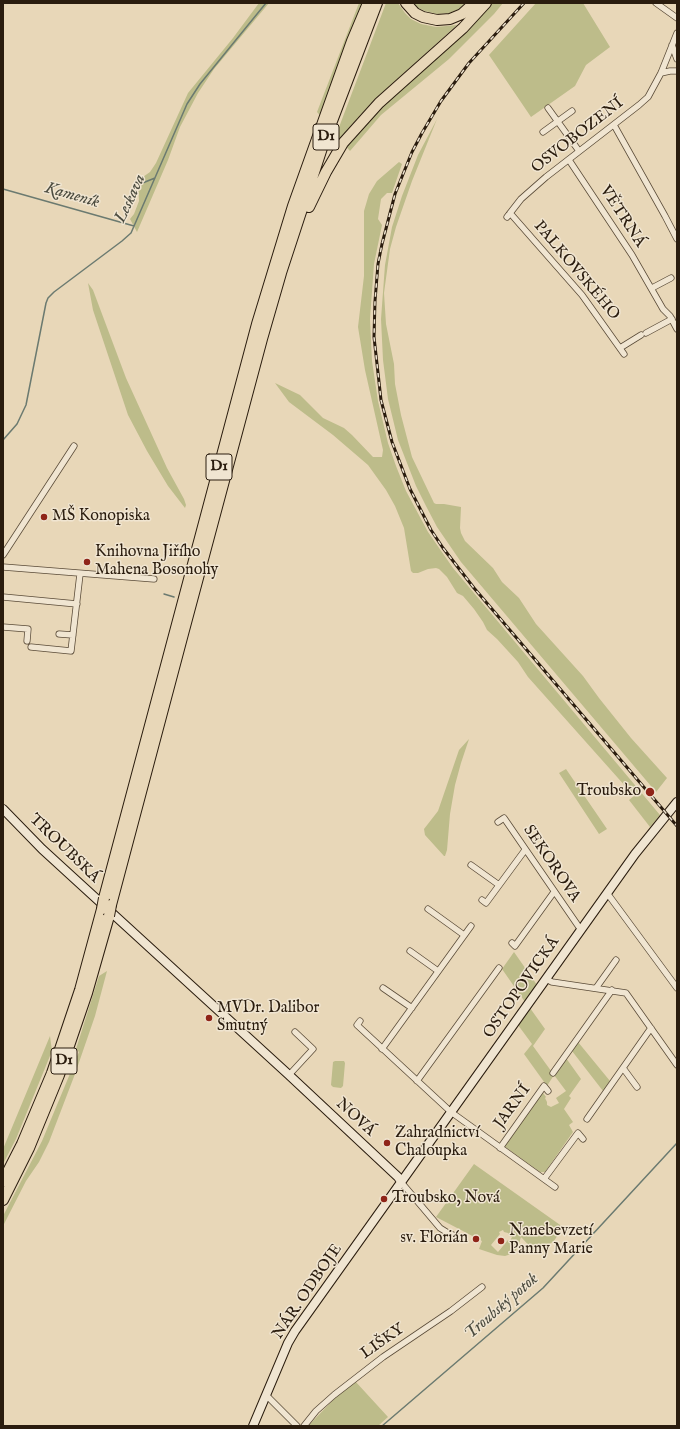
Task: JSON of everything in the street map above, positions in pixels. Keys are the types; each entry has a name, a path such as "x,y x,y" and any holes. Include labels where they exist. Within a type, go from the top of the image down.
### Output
{"highway":[{"path":"352,41 363,3"},
{"name":"D1","path":"3,1200 29,1148 59,1075 87,993 107,907 257,324 293,206 352,41 368,3"},
{"name":"D1","path":"3,1181 22,1144 52,1073 107,907 281,273 324,142 377,3"},
{"path":"406,3 415,13 423,17 436,20 450,19 462,14 474,3"},
{"path":"281,273 311,202 343,143 379,103 463,28 486,3"}],"street":[{"path":"656,3 677,18"},
{"name":"OSVOBOZENÍ","path":"509,215 525,196 648,97 663,71 677,33"},
{"path":"672,45 677,59"},
{"path":"663,71 677,71"},
{"path":"548,108 579,152"},
{"path":"543,132 572,111"},
{"path":"614,125 677,239"},
{"name":"VĚTRNÁ","path":"569,160 677,329"},
{"name":"PALKOVSKÉHO","path":"509,215 582,295 624,354"},
{"path":"652,288 671,278"},
{"path":"620,348 672,319"},
{"path":"3,555 74,446"},
{"path":"3,567 154,579"},
{"path":"31,647 71,651 80,574"},
{"path":"3,597 77,604"},
{"path":"3,627 28,629 27,641"},
{"path":"59,634 73,635"},
{"name":"OSTOPOVICKÁ","path":"401,1182 635,854 677,802"},
{"name":"TROUBSKÁ","path":"3,809 42,849 107,907 189,984"},
{"name":"SEKOROVA","path":"498,822 504,818 580,930"},
{"path":"482,900 486,903 525,850"},
{"path":"471,865 499,885"},
{"path":"512,943 515,946 554,892"},
{"path":"607,893 677,988"},
{"path":"428,909 464,935"},
{"path":"382,1049 471,926"},
{"path":"410,951 438,971"},
{"path":"596,988 616,960"},
{"path":"418,1081 472,1002 499,968"},
{"path":"546,979 552,982 624,992 627,994 677,1065"},
{"name":"NOVÁ","path":"189,984 398,1177 401,1182"},
{"path":"384,988 412,1008"},
{"path":"553,1073 580,1030 612,990"},
{"path":"360,1021 357,1025 451,1112 555,1187"},
{"path":"587,1119 651,1028"},
{"path":"288,1075 313,1049 295,1032"},
{"path":"623,1068 637,1087"},
{"name":"JARNÍ","path":"500,1148 546,1087"},
{"path":"544,1179 578,1133 583,1139"},
{"path":"401,1182 440,1228 458,1237"},
{"name":"NÁR. ODBOJE","path":"254,1426 292,1336 401,1182"},
{"name":"LIŠKY","path":"304,1426 316,1411 334,1395 383,1357 451,1311 482,1287"},
{"path":"266,1395 297,1426"}],"shaded area":[{"path":"259,3 269,3 214,69 198,93 180,127 168,160 137,232 130,219 134,214 139,201 138,182 150,172 156,163 188,93 233,38"},
{"path":"359,3 363,3 324,120 317,112"},
{"path":"386,3 398,3 411,19 421,24 436,27 457,25 375,99 330,151"},
{"path":"414,3 465,3 459,9 449,13 437,14 418,8"},
{"path":"486,3 503,3 449,59 381,115 350,151 343,143"},
{"path":"536,3 583,3 610,47 586,65 575,86 531,117 489,55"},
{"path":"437,119 412,181 396,227 390,249 384,293 386,324 394,364 395,384 412,457 434,503 461,507 460,528 465,541 493,568 502,582 519,598 536,624 583,676 631,738 667,778 656,792 461,562 437,527 426,506 416,486 398,440 388,399 383,360 381,319 385,265 392,227 402,196 418,155"},
{"path":"399,162 402,164 392,193 387,193 381,199 378,219 382,225 374,264 370,319 372,361 378,401 388,443 396,466 406,491 428,532 453,568 660,815 650,827 629,800 634,796 528,677 518,662 487,630 474,609 463,596 457,593 447,577 436,568 418,573 413,573 411,571 404,528 395,506 386,490 368,465 333,435 289,402 275,383 300,395 323,418 344,428 373,457 382,457 383,450 365,370 358,327 364,276 364,211 369,194 377,181"},
{"path":"88,283 93,290 126,378 167,468 184,499 186,505 185,508 168,486 128,415 93,310"},
{"path":"469,739 455,785 450,814 447,850 444,856 425,835 424,829 438,811 459,750"},
{"path":"566,769 607,829 599,834 559,773"},
{"path":"514,952 537,985 525,1002 502,969"},
{"path":"107,971 95,1016 49,1142 39,1162 26,1181 3,1226 3,1216 42,1141 79,1052 76,1049 99,976"},
{"path":"530,1008 545,1029 533,1046 554,1075 547,1086 524,1054 532,1044 518,1025"},
{"path":"50,1036 52,1051 16,1139 3,1164 3,1149"},
{"path":"578,1042 610,1081 603,1091 572,1051"},
{"path":"566,1058 581,1079 569,1096 571,1098 564,1109 573,1122 569,1125 573,1132 545,1172 540,1172 504,1146 540,1095 543,1093 546,1097 547,1105 551,1107 559,1103 556,1098 566,1091 554,1075"},
{"path":"344,1061 345,1063 343,1086 341,1088 333,1087 331,1085 333,1062"},
{"path":"474,1164 563,1227 554,1241 536,1253 521,1237 518,1247 514,1253 505,1256 479,1249 482,1241 436,1217","holes":["503,1230 504,1232 508,1233 509,1236 512,1237 510,1241 508,1240 498,1252 491,1245 500,1234 499,1232"]},
{"path":"355,1381 388,1417 378,1426 308,1426 336,1397"}],"waterway":[{"name":"Leskava","path":"3,440 17,424 26,405 48,298 131,233 187,104 200,84 266,3"},
{"path":"140,184 155,178"},
{"name":"Kameník","path":"3,189 134,226"},
{"path":"164,594 174,597"},
{"name":"Troubský potok","path":"382,1426 543,1288 677,1143"}],"railway":[{"path":"524,3 469,63 441,101 412,152 395,194 378,264 375,301 374,337 381,400 392,442 410,489 431,530 443,548 474,588 677,826"}],"place":[{"name":"MŠ Konopiska","path":"44,517"},
{"name":"Knihovna Jiřího Mahena Bosonohy","path":"87,562"},
{"name":"Troubsko","path":"650,792"},
{"name":"MVDr. Dalibor Smutný","path":"209,1018"},
{"name":"Zahradnictví Chaloupka","path":"387,1143"},
{"name":"Troubsko, Nová","path":"384,1199"},
{"name":"sv. Florián","path":"476,1239"},
{"name":"Nanebevzetí Panny Marie","path":"501,1241"}]}
